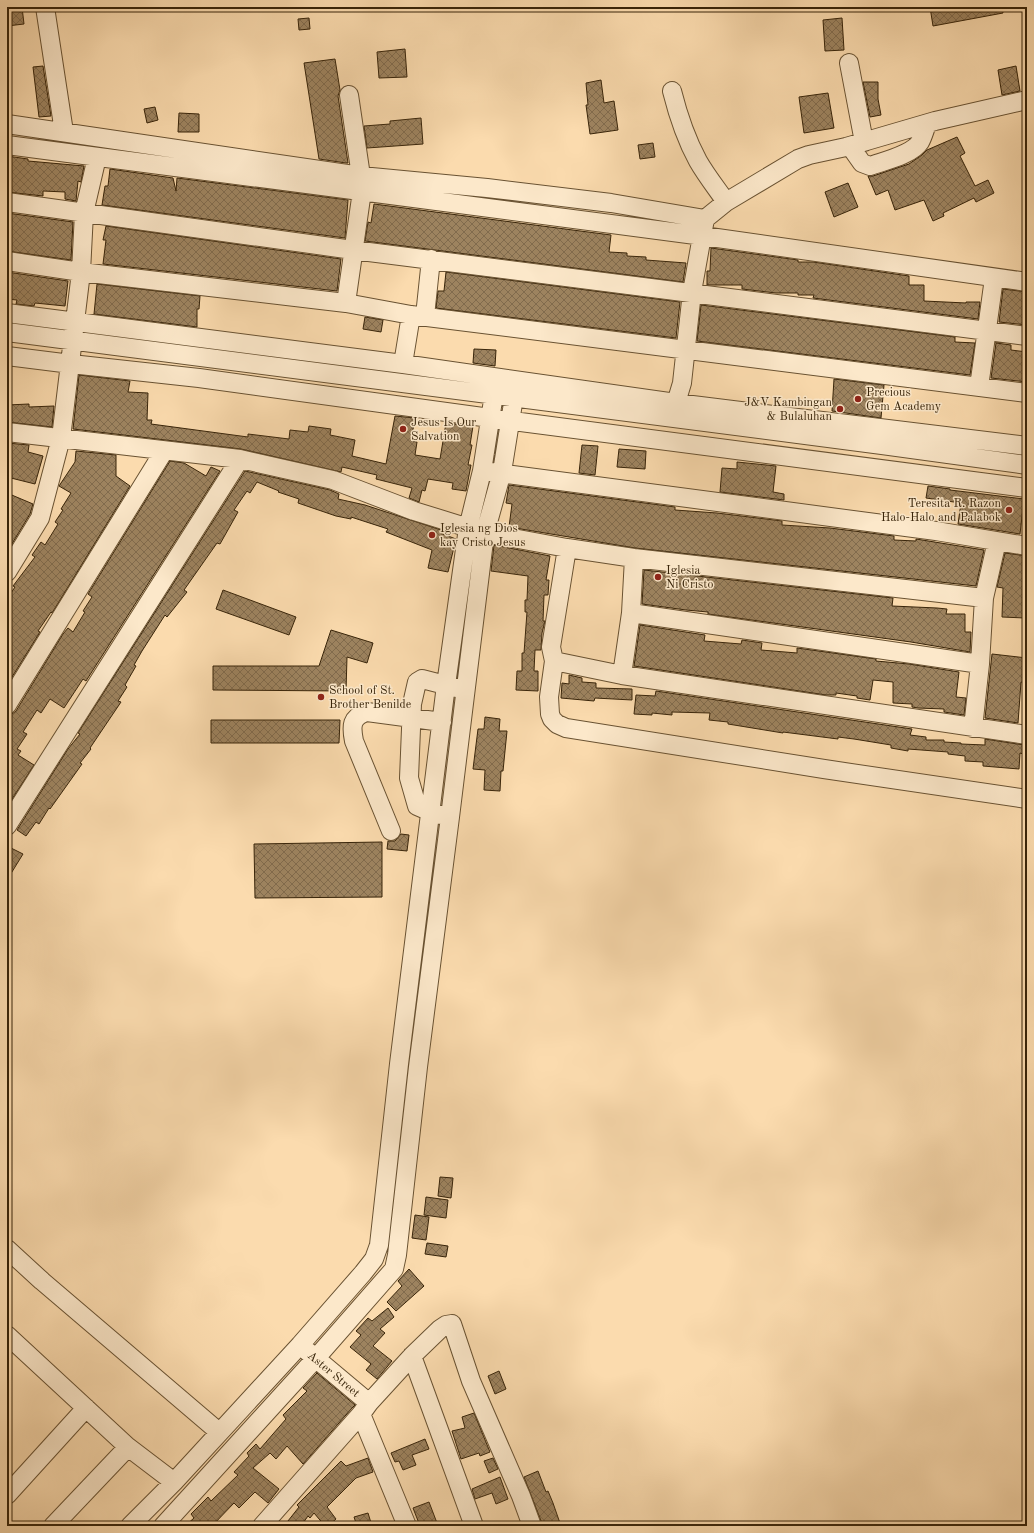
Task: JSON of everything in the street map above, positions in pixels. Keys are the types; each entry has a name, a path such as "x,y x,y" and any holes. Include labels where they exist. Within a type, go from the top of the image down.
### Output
{"street":[{"path":"45,7 64,132"},
{"path":"849,63 857,144 862,163 870,166 897,157 916,147 927,124"},
{"path":"672,91 678,114 687,138 699,162 726,202"},
{"path":"346,303 362,184 349,95"},
{"path":"676,403 682,383 692,292 704,228 726,202 809,155 1027,100"},
{"path":"7,124 194,150 362,184 704,228 994,278 1027,282"},
{"path":"7,145 307,185 362,184"},
{"path":"7,572 40,518 61,438 72,341 76,322 81,272 84,213 97,157"},
{"path":"7,202 353,250 692,292 1027,336"},
{"path":"403,364 418,316 431,259"},
{"path":"7,261 81,272 346,303 418,316 1027,393"},
{"path":"979,387 994,278"},
{"path":"7,313 403,364 676,403 1027,446"},
{"path":"7,332 882,444 1027,465"},
{"path":"7,356 199,378 510,421 1027,488"},
{"path":"130,1526 174,1482 300,1345 363,1273 374,1259 379,1245 399,1064 446,685 468,528 482,471 494,394"},
{"path":"163,1526 316,1358 394,1269 397,1255 418,1067 485,533 502,472 514,397"},
{"path":"7,432 240,459 334,480 414,511 485,533 567,548 634,558 984,598"},
{"path":"7,705 164,451"},
{"path":"7,826 12,805 240,459"},
{"path":"482,471 502,472 921,529 1027,546"},
{"path":"972,728 980,664 984,598 997,541"},
{"path":"567,548 552,647 554,661 549,698 550,714 552,719 557,724 566,728 1027,799"},
{"path":"622,675 631,614 634,558"},
{"path":"631,614 980,664"},
{"path":"554,661 622,675 1027,736"},
{"path":"450,817 431,812 417,806 409,778 412,704 417,682 422,679 466,691"},
{"path":"391,831 354,740 352,730 354,720 358,715 367,712 442,722"},
{"path":"399,1064 418,1067"},
{"path":"7,1249 42,1281 219,1432"},
{"path":"262,1526 412,1356 440,1329 446,1325 452,1324 471,1381 521,1496 532,1526"},
{"path":"7,1335 128,1447 174,1482"},
{"name":"Aster Street","path":"300,1345 316,1358 365,1408"},
{"path":"412,1356 474,1526"},
{"path":"7,1495 86,1408"},
{"path":"365,1408 406,1526"},
{"path":"53,1526 128,1447"}],"building":[{"path":"7,7 22,7 24,24 7,26"},
{"path":"930,7 1002,7 1003,13 933,26"},
{"path":"309,18 310,29 299,30 298,19"},
{"path":"842,18 844,50 825,51 823,20"},
{"path":"405,49 407,77 379,78 377,52"},
{"path":"335,59 340,90 338,96 348,163 319,159 304,63"},
{"path":"43,66 51,116 39,117 33,67"},
{"path":"1016,66 1020,91 1002,95 998,70"},
{"path":"601,80 604,103 614,101 618,130 590,134 586,105 588,105 586,83"},
{"path":"863,82 878,82 878,99 881,115 870,117"},
{"path":"828,93 834,128 804,133 799,97"},
{"path":"155,107 158,120 147,123 144,109"},
{"path":"179,113 199,114 199,132 178,132"},
{"path":"421,118 423,144 367,148 364,126 390,124 390,121"},
{"path":"957,137 965,153 960,156 975,186 988,180 994,193 976,202 974,198 943,213 944,216 933,221 924,200 895,210 888,190 876,195 868,176 873,176 909,164 927,150"},
{"path":"653,143 655,157 640,159 638,145"},
{"path":"7,156 28,159 28,161 84,166 81,182 78,181 76,201 65,199 65,192 43,191 43,196 7,192"},
{"path":"110,169 173,178 176,191 177,178 348,200 345,238 102,205 105,186 108,186"},
{"path":"848,183 858,207 834,217 825,192"},
{"path":"374,204 611,235 609,252 627,253 627,256 646,257 646,260 686,263 683,282 365,241 368,222 371,223"},
{"path":"7,213 73,222 71,260 7,251"},
{"path":"106,226 341,259 337,291 103,264 106,240 103,240"},
{"path":"711,248 798,260 798,262 813,262 909,276 909,285 924,285 924,301 966,303 980,302 978,319 813,298 814,295 798,295 798,293 776,293 742,289 742,285 707,285 707,271 710,271"},
{"path":"7,272 68,281 65,306 35,303 34,306 16,304 17,300 7,299"},
{"path":"446,272 680,302 676,338 436,308 438,291 444,291"},
{"path":"97,284 200,296 199,309 197,309 197,327 94,314"},
{"path":"1003,289 1027,292 1027,325 999,322"},
{"path":"701,305 955,337 955,342 975,343 970,375 697,341"},
{"path":"365,317 383,320 381,332 363,329"},
{"path":"996,343 1011,345 1011,350 1027,352 1027,382 991,378"},
{"path":"474,349 496,350 495,366 473,363"},
{"path":"79,375 130,381 128,392 148,393 147,420 152,420 151,424 248,437 248,434 289,439 290,430 308,432 309,426 331,429 330,435 355,440 352,456 386,464 395,416 415,418 411,441 417,442 415,455 440,459 446,423 473,426 470,445 472,445 468,465 471,465 466,491 452,489 453,483 428,479 425,491 422,490 419,502 409,498 412,488 376,479 377,475 342,467 341,472 241,449 73,429"},
{"name":"Precious Gem Academy","path":"834,379 884,385 881,418 832,411"},
{"path":"29,404 29,407 54,406 52,427 7,422 7,405"},
{"path":"7,443 29,445 28,452 43,456 35,484 7,477"},
{"path":"582,445 598,446 595,475 579,473"},
{"path":"619,449 646,451 645,469 617,467"},
{"path":"76,451 116,455 116,476 130,486 52,613 51,612 38,631 40,632 7,685 7,599 15,587 13,586 35,557 32,555 41,542 45,545 58,524 55,522 63,510 61,509 71,493 59,486 75,462"},
{"path":"170,461 184,463 206,476 211,467 220,471 86,681 83,679 64,708 50,699 41,713 37,710 23,732 27,734 17,749 21,751 18,755 34,765 12,799 7,796 7,715 16,711 63,634 68,628 73,632 85,612 83,611 92,597 88,594"},
{"path":"737,462 776,466 773,492 784,494 784,500 720,492 722,468 737,469"},
{"path":"245,471 330,490 339,494 338,499 365,505 441,530 440,533 456,539 448,572 428,568 432,550 386,532 388,529 351,517 351,519 336,516 298,503 299,499 278,492 279,491 257,482 250,493 247,491 234,510 238,512 220,544 217,543 184,590 187,592 167,617 165,615 142,651 134,665 136,666 125,685 127,687 118,701 121,702 90,748 91,749 80,763 82,764 39,824 36,822 26,836 17,830 68,749 80,734 78,733"},
{"path":"509,485 675,507 675,510 717,513 782,521 782,525 830,528 894,536 894,540 916,541 916,539 984,550 976,586 635,548 509,527 512,504 506,503"},
{"path":"928,486 1024,499 1020,534 958,524 961,503 926,498"},
{"path":"7,493 33,504 30,514 7,552"},
{"path":"494,545 550,556 546,580 549,580 548,595 544,595 543,621 545,621 542,633 541,650 535,650 534,671 538,671 538,691 516,690 517,671 522,671 522,653 524,653 527,612 525,612 525,600 527,600 528,576 491,571"},
{"path":"1005,553 1027,556 1027,610 1025,610 1025,618 1002,617 1003,588 997,587"},
{"path":"644,570 893,598 892,606 947,609 946,614 965,614 965,632 971,632 970,652 911,642 708,614 708,612 642,604"},
{"path":"223,590 296,617 289,635 216,609"},
{"path":"640,625 705,635 704,641 741,644 742,640 762,643 761,650 797,653 797,648 876,659 876,661 909,664 959,672 956,697 966,698 964,715 944,712 944,709 918,708 912,707 912,704 893,703 893,682 873,680 870,700 857,698 857,696 836,693 836,695 826,695 634,666"},
{"path":"331,630 373,643 367,663 347,657 346,691 213,690 213,666 319,666"},
{"path":"992,654 1027,658 1027,683 1021,682 1018,723 985,718"},
{"path":"569,675 582,678 582,682 596,683 596,688 632,689 632,700 595,698 594,701 561,698 562,683 569,684"},
{"path":"656,691 912,729 910,735 926,737 926,740 944,740 944,742 985,745 985,739 1024,745 1023,754 1020,753 1019,769 983,766 983,762 965,761 965,756 948,754 948,752 908,749 908,751 891,748 891,745 854,739 838,737 838,739 783,733 728,724 728,722 709,720 710,713 672,712 672,715 652,713 652,715 634,714 636,695 655,696"},
{"path":"485,717 500,719 499,731 507,731 503,771 501,771 500,791 484,790 485,770 473,769 478,729 484,729"},
{"path":"211,720 340,720 339,743 211,743"},
{"path":"401,834 409,835 407,851 387,849 388,841 395,841"},
{"path":"382,842 382,897 255,898 254,844"},
{"path":"7,846 23,854 7,880"},
{"path":"440,1177 453,1178 451,1198 438,1196"},
{"path":"426,1197 448,1200 446,1218 424,1215"},
{"path":"415,1215 429,1217 426,1240 412,1238"},
{"path":"427,1243 448,1246 446,1257 425,1254"},
{"path":"409,1269 424,1286 396,1311 387,1302 402,1286 398,1281"},
{"path":"388,1308 394,1317 380,1329 385,1333 373,1346 392,1361 377,1379 366,1370 371,1364 350,1347 361,1335 356,1331 368,1318 372,1321"},
{"path":"499,1371 506,1389 495,1394 488,1376"},
{"path":"317,1373 355,1405 303,1464 287,1446 276,1459 270,1453 253,1468 279,1489 268,1503 255,1492 239,1508 234,1503 212,1526 185,1526 194,1518 191,1514 208,1497 211,1501 238,1475 234,1472 249,1456 247,1453 256,1444 260,1449 286,1419 283,1415 307,1391 303,1388"},
{"path":"474,1413 490,1452 480,1456 479,1453 461,1459 452,1431 465,1428 462,1417"},
{"path":"425,1439 429,1449 412,1455 416,1465 403,1470 399,1461 395,1462 391,1453"},
{"path":"368,1458 373,1472 356,1478 327,1507 336,1519 328,1526 325,1526 314,1513 310,1518 308,1516 301,1526 284,1526 299,1507 297,1505 341,1461 346,1466"},
{"path":"493,1458 498,1469 489,1473 484,1461"},
{"path":"538,1471 546,1492 548,1491 561,1526 543,1526 524,1477"},
{"path":"500,1477 508,1499 496,1504 492,1493 475,1499 472,1489"},
{"path":"429,1502 437,1523 427,1526 420,1526 413,1508"},
{"path":"368,1513 372,1526 357,1526 354,1517"}],"place":[{"name":"Precious Gem Academy","path":"858,399"},
{"name":"J&V Kambingan & Bulaluhan","path":"840,409"},
{"name":"Jesus Is Our Salvation","path":"403,429"},
{"name":"Teresita R. Razon Halo-Halo and Palabok","path":"1009,510"},
{"name":"Iglesia ng Dios kay Cristo Jesus","path":"432,535"},
{"name":"Iglesia Ni Cristo","path":"658,577"},
{"name":"School of St. Brother Benilde","path":"321,697"}]}
